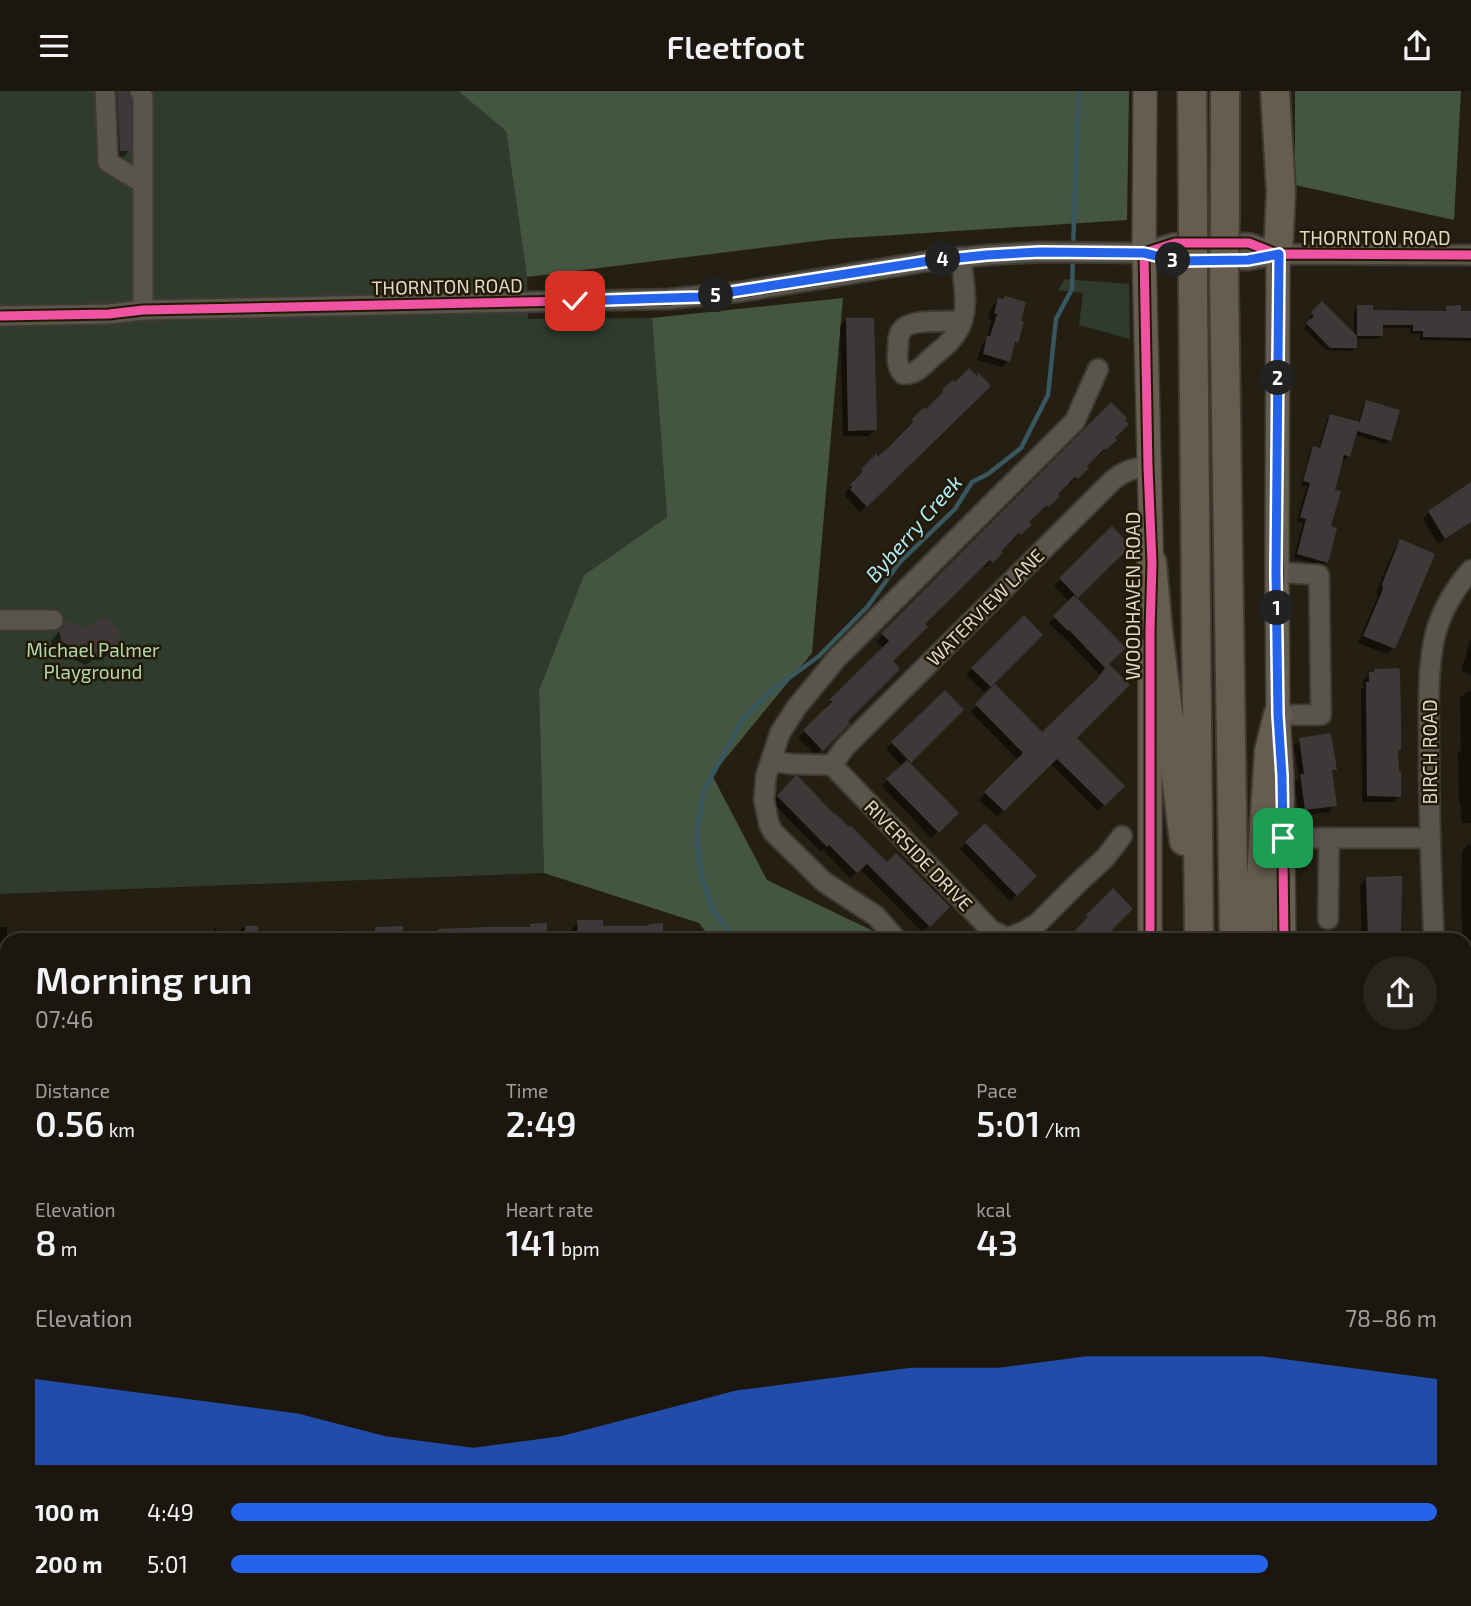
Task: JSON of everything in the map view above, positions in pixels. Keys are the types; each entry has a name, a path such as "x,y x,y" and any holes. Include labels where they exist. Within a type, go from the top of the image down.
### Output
{"highway":[{"path":"1192,91 1199,933"},
{"path":"1225,91 1224,281 1234,933"},
{"path":"1275,91 1281,192 1279,254"},
{"path":"1152,562 1177,797 1198,933"},
{"path":"1257,933 1269,751 1278,715"}],"main road":[{"name":"WOODHAVEN ROAD","path":"1145,91 1144,253 1152,562 1150,933"},
{"path":"1279,254 1276,572 1284,933"}],"street":[{"path":"105,91 108,162 143,183"},
{"path":"140,91 143,97 143,310"},
{"name":"THORNTON ROAD","path":"0,316 109,314 143,310 699,297 961,257 1040,252 1144,253 1178,261 1248,260 1279,254 1471,255"},
{"path":"961,257 965,296 962,321"},
{"path":"891,933 876,916 824,882 773,832 766,812 764,787 780,733 796,708 837,658 1075,421 1098,369"},
{"name":"WATERVIEW LANE","path":"832,765 862,729 1113,480 1136,467 1148,467"},
{"name":"BIRCH ROAD","path":"1434,933 1429,674 1434,638 1443,613 1459,583 1470,571"},
{"path":"1276,572 1319,575 1321,715 1278,715"},
{"path":"0,620 53,620"},
{"path":"771,761 832,765"},
{"name":"RIVERSIDE DRIVE","path":"832,765 996,933"},
{"path":"1021,933 1038,923 1105,858 1122,836 1150,830"},
{"path":"1283,838 1430,838"},
{"path":"1328,919 1329,839"}],"green space":[{"name":"Michael Palmer Playground","path":"0,91 458,91 506,131 527,277 528,319 652,318 667,517 584,575 539,690 544,873 0,894"},
{"path":"458,91 1129,91 1127,220 832,239 527,277 506,131"},
{"path":"1295,91 1461,91 1454,220 1295,185"},
{"path":"1065,279 1129,284 1130,339 1079,325 1083,293 1058,290"},
{"path":"843,298 812,653 712,775 767,880 873,933 707,933 699,923 544,873 539,690 584,575 667,517 652,318"}],"building":[{"path":"117,91 128,91 131,100 131,151 120,151"},
{"path":"1005,296 1026,302 1021,321 1024,322 1010,362 983,354 987,336 990,336 997,314 994,313 998,298 1004,299"},
{"path":"1322,301 1357,336 1357,348 1330,348 1306,323 1314,316 1311,312"},
{"path":"1357,305 1373,305 1373,310 1446,311 1446,306 1461,305 1461,311 1471,311 1471,338 1423,337 1423,331 1413,331 1413,325 1383,325 1383,336 1357,336"},
{"path":"846,318 874,318 877,430 848,431"},
{"path":"969,368 977,376 978,372 991,386 867,507 850,489 850,485 863,471 861,469 877,453 877,457 889,447 924,407 926,409 952,380 955,382"},
{"path":"1366,400 1400,410 1391,441 1357,431"},
{"path":"1111,402 1127,418 1125,420 1129,424 1115,438 1117,440 1087,466 1089,468 1078,479 1075,477 1049,507 1047,505 1029,522 1032,524 1001,551 1003,552 993,563 990,560 925,624 928,627 893,661 900,669 848,721 850,724 823,751 803,730 832,702 829,700 889,641 881,633"},
{"path":"1330,414 1360,422 1350,457 1344,455 1335,490 1341,491 1331,526 1337,528 1328,563 1297,554 1306,519 1300,517 1310,483 1303,481 1313,446 1320,448"},
{"path":"1471,482 1471,522 1445,539 1428,511"},
{"path":"1112,526 1131,546 1078,598 1059,578"},
{"path":"1400,539 1435,554 1395,649 1363,636"},
{"path":"1074,595 1126,648 1109,664 1130,685 1077,738 1125,786 1105,806 1057,759 1004,811 984,792 1023,753 975,704 995,684 1042,732 1096,680 1105,668 1053,616"},
{"path":"1024,615 1043,635 991,687 971,668"},
{"path":"106,617 122,631 112,652 102,652 96,657 62,642 59,631 65,622 76,623 85,628"},
{"path":"1398,668 1401,797 1367,796 1366,682 1369,682 1369,672 1374,672 1374,669"},
{"path":"945,690 964,710 911,763 891,742"},
{"path":"1331,733 1337,770 1332,770 1337,806 1305,810 1299,738"},
{"path":"907,760 959,813 939,833 886,779"},
{"path":"795,776 887,862 896,853 950,907 930,927 867,864 857,873 777,796"},
{"path":"985,823 1037,876 1017,896 965,842"},
{"path":"1402,876 1401,933 1368,933 1366,877"},
{"path":"1113,888 1133,909 1109,933 1073,933 1088,917 1086,915"},
{"path":"577,920 603,920 603,926 648,926 663,923 663,933 578,933"},
{"path":"547,923 547,933 438,933 438,929 530,927 530,924"},
{"path":"245,926 258,926 258,933 245,933"},
{"path":"403,926 403,933 375,933 375,927"}],"waterway":[{"name":"Byberry Creek","path":"1073,248 1079,91"},
{"name":"Byberry Creek","path":"730,933 713,910 700,872 697,832 703,792 743,719 770,692 819,656 868,606 899,563 955,509 972,482 988,474 1021,448 1048,395 1056,319 1072,289 1073,256"}],"cycle path":[{"path":"1144,253 1175,243 1249,243 1277,254"},
{"path":"0,316 109,314 143,310 668,299 738,292 929,261 1040,252 1144,253 1178,261 1248,260 1278,254 1471,255"},
{"path":"1144,253 1152,563 1150,933"},
{"path":"1278,254 1278,715 1282,776 1284,933"}],"route":[{"path":"575,301 699,297 929,261 987,255 1040,252 1144,253 1178,261 1248,260 1279,254 1276,572 1283,838"}]}
